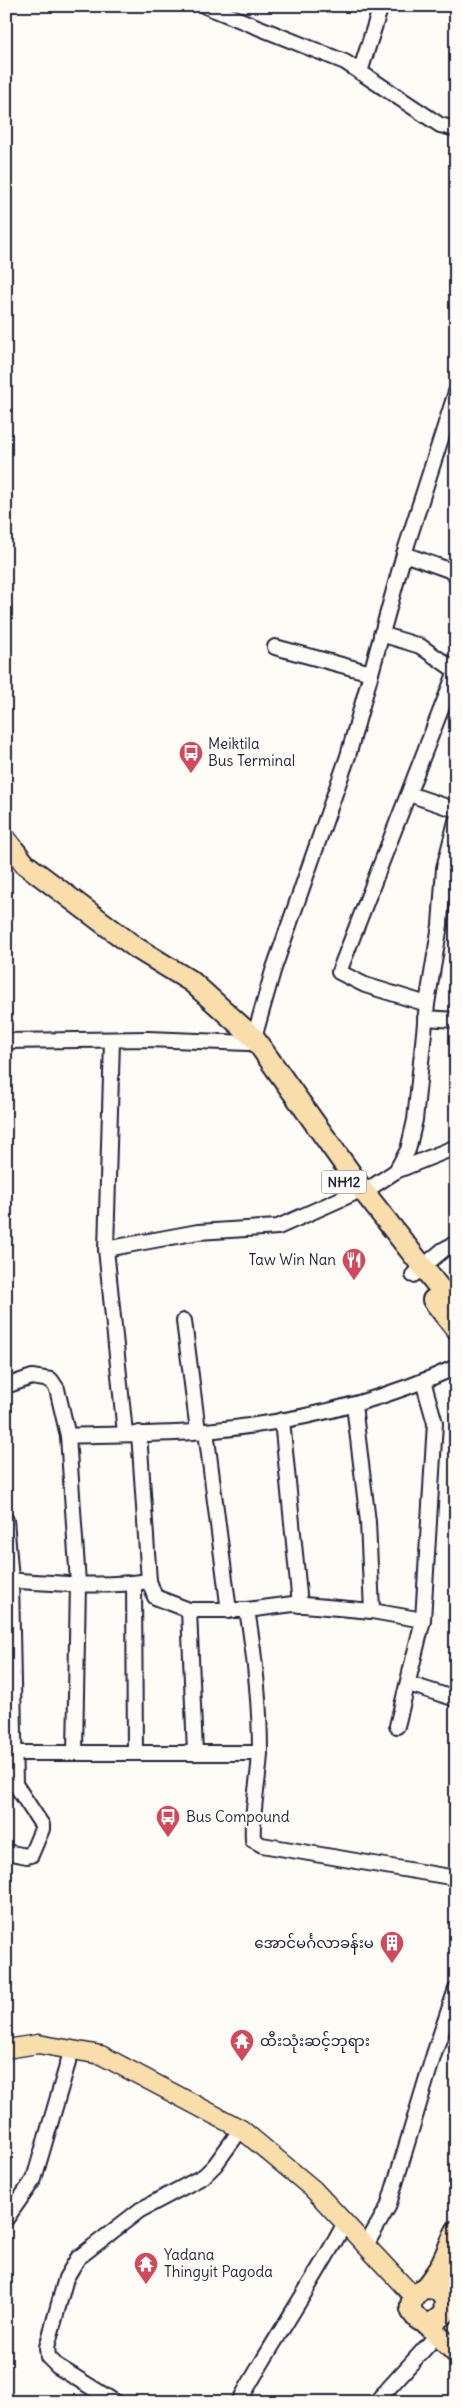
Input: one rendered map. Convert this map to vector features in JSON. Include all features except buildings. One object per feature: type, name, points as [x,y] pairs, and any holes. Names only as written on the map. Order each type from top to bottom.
[{"type":"highway","name":"NH12","points":[[6,840],[25,864],[135,947],[192,982],[233,1018],[358,1193],[417,1271],[456,1329]]},
{"type":"highway","name":"NH12","points":[[417,1271],[456,1309]]},
{"type":"highway","points":[[446,2306],[416,2318],[412,2312],[411,2302],[439,2268],[456,2231]]},
{"type":"highway","points":[[419,2292],[437,2289],[446,2306],[456,2353]]},
{"type":"main road","points":[[6,2049],[38,2044],[101,2055],[241,2129],[313,2189],[366,2245],[419,2292]]},
{"type":"street","points":[[205,6],[345,62],[440,125],[456,129]]},
{"type":"street","points":[[360,72],[381,6]]},
{"type":"street","points":[[6,1041],[112,1041],[248,1037],[348,756],[404,554],[456,393]]},
{"type":"street","points":[[404,554],[448,570],[456,576]]},
{"type":"street","points":[[381,634],[420,646],[456,671],[339,972],[426,1011],[456,1020]]},
{"type":"street","points":[[275,647],[371,673]]},
{"type":"street","points":[[409,794],[456,810]]},
{"type":"street","points":[[396,1171],[408,1150],[415,1120],[426,1011],[440,925],[444,868],[456,821]]},
{"type":"street","points":[[112,1041],[106,1249],[125,1433]]},
{"type":"street","points":[[106,1249],[198,1232],[278,1227],[358,1193],[396,1171],[456,1147]]},
{"type":"street","points":[[417,1271],[443,1250],[456,1243]]},
{"type":"street","points":[[184,1321],[229,1611]]},
{"type":"street","points":[[68,1436],[202,1431],[282,1420],[354,1405],[455,1370]]},
{"type":"street","points":[[6,1386],[32,1377],[51,1380],[56,1390],[68,1436],[78,1583],[75,1752]]},
{"type":"street","points":[[396,1726],[409,1684],[423,1620],[435,1423],[424,1381]]},
{"type":"street","points":[[354,1405],[368,1522],[372,1612]]},
{"type":"street","points":[[282,1420],[300,1605]]},
{"type":"street","points":[[139,1433],[148,1581],[155,1597],[189,1610],[229,1611],[300,1605],[372,1612],[423,1620]]},
{"type":"street","points":[[6,1520],[9,1580],[10,1754],[15,1784],[42,1825],[30,1855],[6,1852]]},
{"type":"street","points":[[9,1580],[78,1583],[134,1583],[148,1581]]},
{"type":"street","points":[[134,1583],[135,1753]]},
{"type":"street","points":[[189,1610],[194,1753]]},
{"type":"street","points":[[248,1610],[258,1676],[260,1753],[252,1823],[253,1840],[262,1845],[456,1878]]},
{"type":"street","points":[[409,1684],[456,1699]]},
{"type":"street","points":[[10,1754],[75,1752],[260,1753]]},
{"type":"street","points":[[366,2245],[388,2207],[434,2054],[456,1989]]},
{"type":"street","points":[[6,2220],[34,2179],[72,2049]]},
{"type":"street","points":[[114,2402],[57,2366],[48,2357],[47,2347],[66,2278],[78,2258],[140,2210],[204,2176],[215,2165],[241,2129]]},
{"type":"street","points":[[239,2402],[268,2349],[326,2260],[345,2223]]},
{"type":"street","points":[[376,2402],[446,2306]]},
{"type":"place","name":"Meiktila Bus Terminal","points":[[191,774]]},
{"type":"place","name":"Taw Win Nan","points":[[354,1281]]},
{"type":"place","name":"Bus Compound","points":[[168,1838]]},
{"type":"place","name":"အောင်မင်္ဂလာခန်းမ","points":[[392,1964]]},
{"type":"place","name":"ထီးသုံးဆင့်ဘုရား","points":[[242,2062]]},
{"type":"place","name":"Yadana Thingyit Pagoda","points":[[146,2285]]}]
